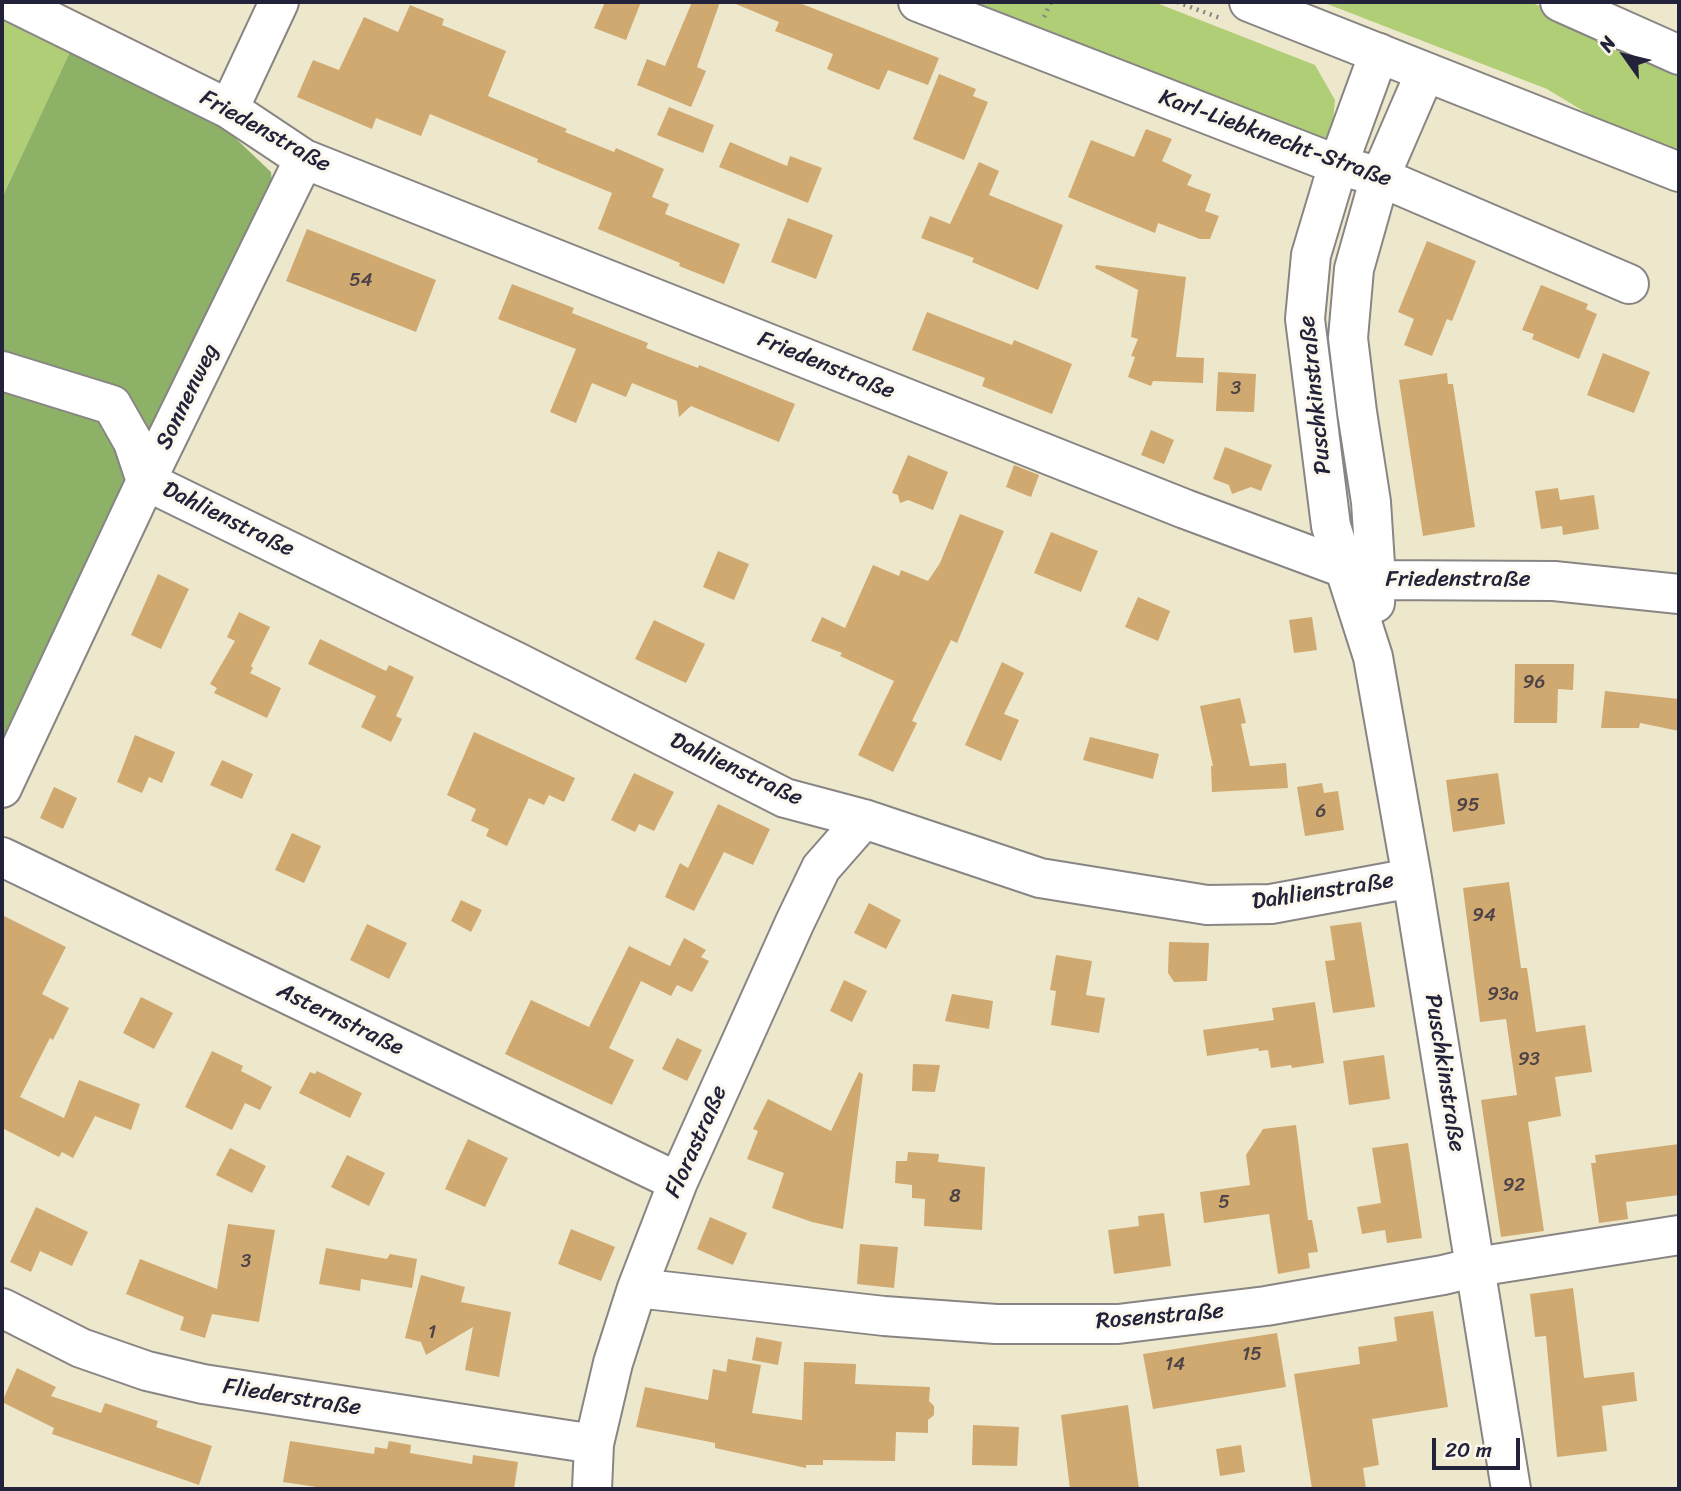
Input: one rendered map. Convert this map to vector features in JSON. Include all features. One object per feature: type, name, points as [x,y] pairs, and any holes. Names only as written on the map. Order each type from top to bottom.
[{"type":"street","name":"Friedenstraße","points":[[12,2],[229,109],[304,159],[1159,499],[1361,574],[1554,581],[1679,594]]},
{"type":"street","points":[[229,109],[279,2]]},
{"type":"street","name":"Karl-Liebknecht-Straße","points":[[918,2],[1338,165],[1380,177],[1629,284]]},
{"type":"street","points":[[1249,2],[1679,172]]},
{"type":"street","points":[[1560,2],[1679,55]]},
{"type":"street","name":"Puschkinstraße","points":[[1361,574],[1331,526],[1305,319],[1311,255],[1338,165],[1379,53]]},
{"type":"street","name":"Puschkinstraße","points":[[1425,73],[1380,177],[1354,270],[1348,338],[1356,412],[1371,502],[1361,574],[1511,1489]]},
{"type":"street","name":"Sonnenweg","points":[[2,788],[146,481],[304,159]]},
{"type":"street","points":[[2,371],[112,405],[133,442],[146,481]]},
{"type":"street","name":"Dahlienstraße","points":[[146,481],[505,656],[785,798],[864,819],[1040,878],[1207,905],[1271,904],[1412,878]]},
{"type":"street","name":"Florastraße","points":[[593,1489],[594,1444],[613,1363],[637,1288],[678,1182],[794,922],[821,868],[864,819]]},
{"type":"street","name":"Asternstraße","points":[[2,857],[678,1182]]},
{"type":"street","name":"Rosenstraße","points":[[637,1288],[884,1316],[996,1324],[1118,1324],[1266,1306],[1476,1267],[1679,1235]]},
{"type":"street","name":"Fliederstraße","points":[[2,1308],[81,1349],[147,1371],[204,1384],[594,1444]]},
{"type":"green space","points":[[957,2],[1154,2],[1315,65],[1335,100],[1333,121],[1323,145]]},
{"type":"green space","points":[[1322,2],[1530,2],[1666,59],[1679,66],[1679,154],[1603,123],[1547,89]]},
{"type":"green space","points":[[2,5],[76,39],[2,198]]},
{"type":"green space","points":[[76,39],[211,115],[271,172],[273,191],[2,763],[2,198]]},
{"type":"building","points":[[605,2],[641,2],[626,40],[594,28]]},
{"type":"building","points":[[692,2],[720,2],[697,67],[706,71],[691,107],[637,85],[647,59],[665,66]]},
{"type":"building","points":[[731,2],[797,2],[939,58],[928,85],[888,70],[879,90],[827,69],[833,54],[775,31],[779,22]]},
{"type":"building","points":[[410,5],[444,19],[442,25],[506,51],[488,96],[567,129],[565,132],[614,152],[616,148],[664,169],[652,197],[669,204],[665,214],[740,244],[724,284],[598,229],[612,193],[537,162],[538,159],[430,114],[421,136],[376,118],[372,129],[297,97],[313,60],[339,70],[364,17],[398,32]]},
{"type":"building","points":[[939,74],[976,89],[973,96],[988,102],[964,160],[913,139]]},
{"type":"building","points":[[669,107],[714,125],[703,153],[657,135]]},
{"type":"building","points":[[1146,129],[1172,139],[1162,161],[1192,175],[1187,185],[1211,194],[1205,211],[1219,216],[1210,239],[1200,239],[1158,223],[1155,233],[1068,197],[1091,140],[1134,157]]},
{"type":"building","points":[[730,142],[787,166],[790,156],[822,168],[808,203],[719,167]]},
{"type":"building","points":[[979,162],[999,171],[989,195],[1063,225],[1038,290],[972,262],[974,258],[921,238],[930,216],[950,224]]},
{"type":"building","points":[[788,218],[833,235],[816,279],[771,262]]},
{"type":"building","points":[[307,229],[436,280],[416,332],[286,281]]},
{"type":"building","points":[[1427,241],[1476,261],[1452,321],[1447,319],[1432,356],[1404,345],[1414,319],[1398,312]]},
{"type":"building","points":[[1096,265],[1186,277],[1176,357],[1204,358],[1203,383],[1153,381],[1151,386],[1128,377],[1135,357],[1131,356],[1138,339],[1131,337],[1138,290],[1095,268]]},
{"type":"building","points":[[512,284],[574,308],[572,313],[648,343],[646,348],[698,368],[699,365],[795,404],[779,442],[691,406],[679,417],[677,401],[632,383],[626,397],[592,383],[576,423],[550,412],[576,349],[498,319]]},
{"type":"building","points":[[1541,285],[1588,304],[1586,309],[1597,314],[1579,359],[1532,339],[1534,334],[1522,330]]},
{"type":"building","points":[[927,312],[1012,345],[1014,340],[1072,364],[1052,414],[982,386],[985,378],[912,350]]},
{"type":"building","points":[[1603,353],[1650,372],[1634,413],[1587,395]]},
{"type":"building","points":[[1218,372],[1256,374],[1254,412],[1216,411]]},
{"type":"building","points":[[1447,373],[1448,384],[1453,384],[1475,527],[1423,536],[1399,380]]},
{"type":"building","points":[[1151,430],[1174,440],[1164,464],[1141,455]]},
{"type":"building","points":[[1225,447],[1272,465],[1261,491],[1251,487],[1232,494],[1229,485],[1213,479]]},
{"type":"building","points":[[908,455],[948,472],[933,510],[908,500],[900,503],[898,495],[892,493]]},
{"type":"building","points":[[1014,465],[1039,475],[1031,497],[1006,487]]},
{"type":"building","points":[[1558,488],[1560,500],[1594,495],[1599,529],[1563,535],[1562,526],[1541,529],[1535,491]]},
{"type":"building","points":[[960,514],[1004,531],[957,643],[951,640],[912,721],[917,723],[893,772],[858,755],[894,681],[840,656],[842,653],[811,641],[822,617],[845,628],[873,565],[899,576],[901,570],[928,581],[940,563]]},
{"type":"building","points":[[1051,532],[1098,551],[1081,592],[1034,573]]},
{"type":"building","points":[[718,551],[749,564],[734,600],[703,587]]},
{"type":"building","points":[[158,574],[189,589],[161,649],[131,635]]},
{"type":"building","points":[[1138,597],[1170,611],[1158,641],[1125,627]]},
{"type":"building","points":[[239,612],[270,627],[250,673],[281,688],[267,718],[214,693],[217,688],[210,684],[235,641],[227,637]]},
{"type":"building","points":[[1312,617],[1317,650],[1294,653],[1289,620]]},
{"type":"building","points":[[654,620],[705,644],[686,683],[635,659]]},
{"type":"building","points":[[320,639],[386,671],[389,665],[414,677],[396,716],[402,719],[391,742],[361,727],[376,696],[308,664]]},
{"type":"building","points":[[1002,662],[1024,673],[1004,714],[1019,720],[1001,761],[965,745]]},
{"type":"building","points":[[1515,664],[1574,664],[1573,690],[1558,689],[1557,723],[1514,723]]},
{"type":"building","points":[[1605,691],[1679,699],[1679,731],[1640,723],[1639,728],[1601,728]]},
{"type":"building","points":[[1240,698],[1246,723],[1241,724],[1250,766],[1286,763],[1288,788],[1212,792],[1213,766],[1200,706]]},
{"type":"building","points":[[474,732],[575,778],[564,802],[549,795],[544,805],[529,798],[507,846],[486,836],[489,829],[471,821],[476,809],[447,795]]},
{"type":"building","points":[[135,735],[175,752],[162,783],[149,777],[142,793],[117,782]]},
{"type":"building","points":[[1090,737],[1159,754],[1153,779],[1083,760]]},
{"type":"building","points":[[222,760],[253,774],[242,799],[210,785]]},
{"type":"building","points":[[634,773],[674,792],[654,831],[639,824],[635,832],[611,820]]},
{"type":"building","points":[[1498,773],[1505,824],[1453,832],[1446,780]]},
{"type":"building","points":[[1322,783],[1324,793],[1338,791],[1344,830],[1305,836],[1297,787]]},
{"type":"building","points":[[54,787],[77,798],[63,829],[40,818]]},
{"type":"building","points":[[718,804],[770,829],[753,865],[724,852],[694,911],[665,897],[680,863],[688,868]]},
{"type":"building","points":[[292,833],[321,846],[304,883],[275,870]]},
{"type":"building","points":[[1509,882],[1521,968],[1527,968],[1536,1032],[1585,1025],[1592,1072],[1555,1077],[1561,1116],[1528,1122],[1544,1231],[1501,1237],[1481,1100],[1517,1095],[1506,1019],[1480,1022],[1463,888]]},
{"type":"building","points":[[461,900],[482,910],[471,932],[451,921]]},
{"type":"building","points":[[869,903],[901,920],[886,949],[854,933]]},
{"type":"building","points":[[2,915],[66,947],[42,994],[69,1008],[53,1040],[50,1038],[20,1097],[64,1118],[79,1080],[140,1104],[131,1130],[95,1116],[73,1158],[62,1152],[59,1157],[4,1129],[2,1133]]},
{"type":"building","points":[[1361,922],[1375,1007],[1333,1013],[1325,961],[1335,960],[1330,926]]},
{"type":"building","points":[[367,924],[407,943],[389,979],[350,960]]},
{"type":"building","points":[[684,938],[706,950],[701,957],[709,961],[692,992],[677,985],[671,996],[641,981],[609,1048],[634,1060],[612,1105],[505,1054],[531,1000],[589,1027],[629,946],[670,966]]},
{"type":"building","points":[[1169,942],[1209,943],[1207,981],[1174,982],[1168,973]]},
{"type":"building","points":[[1056,955],[1092,961],[1086,995],[1105,998],[1099,1033],[1051,1025],[1056,991],[1050,990]]},
{"type":"building","points":[[844,980],[867,991],[852,1022],[830,1011]]},
{"type":"building","points":[[952,994],[993,1001],[989,1029],[945,1021]]},
{"type":"building","points":[[141,997],[173,1013],[154,1049],[123,1033]]},
{"type":"building","points":[[1315,1002],[1324,1063],[1271,1068],[1268,1050],[1259,1051],[1258,1048],[1207,1056],[1203,1030],[1274,1020],[1272,1008]]},
{"type":"building","points":[[677,1038],[702,1050],[687,1081],[662,1069]]},
{"type":"building","points":[[212,1051],[243,1066],[241,1071],[272,1087],[260,1110],[245,1103],[232,1130],[185,1107]]},
{"type":"building","points":[[1384,1055],[1390,1099],[1349,1105],[1343,1061]]},
{"type":"building","points":[[913,1064],[940,1065],[935,1092],[912,1091]]},
{"type":"building","points":[[317,1071],[362,1093],[350,1118],[299,1093],[310,1072],[315,1074]]},
{"type":"building","points":[[859,1072],[863,1074],[843,1229],[772,1208],[784,1173],[747,1159],[758,1131],[753,1129],[768,1099],[831,1131]]},
{"type":"building","points":[[1296,1125],[1308,1220],[1312,1220],[1318,1252],[1308,1253],[1310,1268],[1278,1274],[1269,1214],[1204,1223],[1200,1192],[1250,1185],[1246,1155],[1263,1129]]},
{"type":"building","points":[[468,1139],[508,1158],[485,1207],[445,1189]]},
{"type":"building","points":[[1408,1143],[1422,1238],[1387,1243],[1385,1230],[1362,1234],[1357,1207],[1381,1203],[1372,1148]]},
{"type":"building","points":[[1679,1144],[1679,1195],[1626,1202],[1628,1219],[1599,1223],[1591,1163],[1596,1163],[1595,1155]]},
{"type":"building","points":[[230,1148],[266,1166],[252,1193],[216,1175]]},
{"type":"building","points":[[908,1152],[939,1154],[938,1162],[985,1167],[982,1230],[924,1226],[925,1199],[912,1198],[912,1185],[895,1183],[896,1161],[907,1161]]},
{"type":"building","points":[[347,1155],[385,1173],[369,1206],[331,1187]]},
{"type":"building","points":[[36,1207],[88,1232],[72,1266],[40,1251],[31,1272],[10,1262]]},
{"type":"building","points":[[1164,1213],[1171,1266],[1114,1274],[1108,1230],[1139,1226],[1138,1216]]},
{"type":"building","points":[[710,1217],[747,1233],[733,1265],[697,1249]]},
{"type":"building","points":[[228,1224],[275,1230],[259,1322],[212,1314],[205,1338],[180,1330],[184,1317],[126,1294],[140,1259],[217,1289]]},
{"type":"building","points":[[571,1229],[615,1247],[601,1281],[558,1264]]},
{"type":"building","points":[[860,1244],[898,1247],[894,1288],[857,1284]]},
{"type":"building","points":[[326,1248],[387,1259],[390,1254],[417,1259],[412,1288],[361,1279],[360,1291],[319,1284]]},
{"type":"building","points":[[421,1275],[465,1287],[461,1302],[511,1312],[499,1377],[465,1370],[473,1327],[426,1355],[421,1342],[405,1338]]},
{"type":"building","points":[[1573,1288],[1584,1378],[1634,1372],[1637,1401],[1602,1406],[1607,1451],[1557,1457],[1546,1336],[1535,1337],[1530,1294]]},
{"type":"building","points":[[1433,1311],[1448,1407],[1372,1419],[1379,1465],[1363,1468],[1366,1489],[1312,1489],[1294,1374],[1360,1364],[1358,1347],[1397,1341],[1394,1317]]},
{"type":"building","points":[[1277,1333],[1286,1387],[1153,1409],[1143,1354]]},
{"type":"building","points":[[756,1337],[782,1342],[778,1365],[752,1360]]},
{"type":"building","points":[[728,1359],[761,1365],[752,1413],[802,1420],[804,1362],[856,1364],[855,1384],[930,1387],[929,1401],[934,1406],[934,1415],[928,1420],[928,1433],[896,1432],[895,1461],[823,1460],[823,1465],[806,1465],[806,1468],[715,1448],[715,1443],[636,1427],[645,1387],[708,1400],[713,1369],[726,1372]]},
{"type":"building","points":[[17,1368],[56,1387],[51,1396],[101,1413],[105,1403],[158,1421],[156,1427],[212,1446],[199,1485],[52,1434],[54,1428],[2,1402]]},
{"type":"building","points":[[1128,1405],[1139,1489],[1070,1489],[1061,1415]]},
{"type":"building","points":[[973,1425],[1019,1427],[1017,1466],[972,1465]]},
{"type":"building","points":[[290,1441],[374,1454],[375,1447],[387,1449],[389,1441],[411,1445],[410,1453],[472,1464],[473,1455],[518,1462],[514,1489],[330,1489],[283,1482]]},
{"type":"building","points":[[1241,1445],[1245,1472],[1220,1476],[1216,1449]]}]
